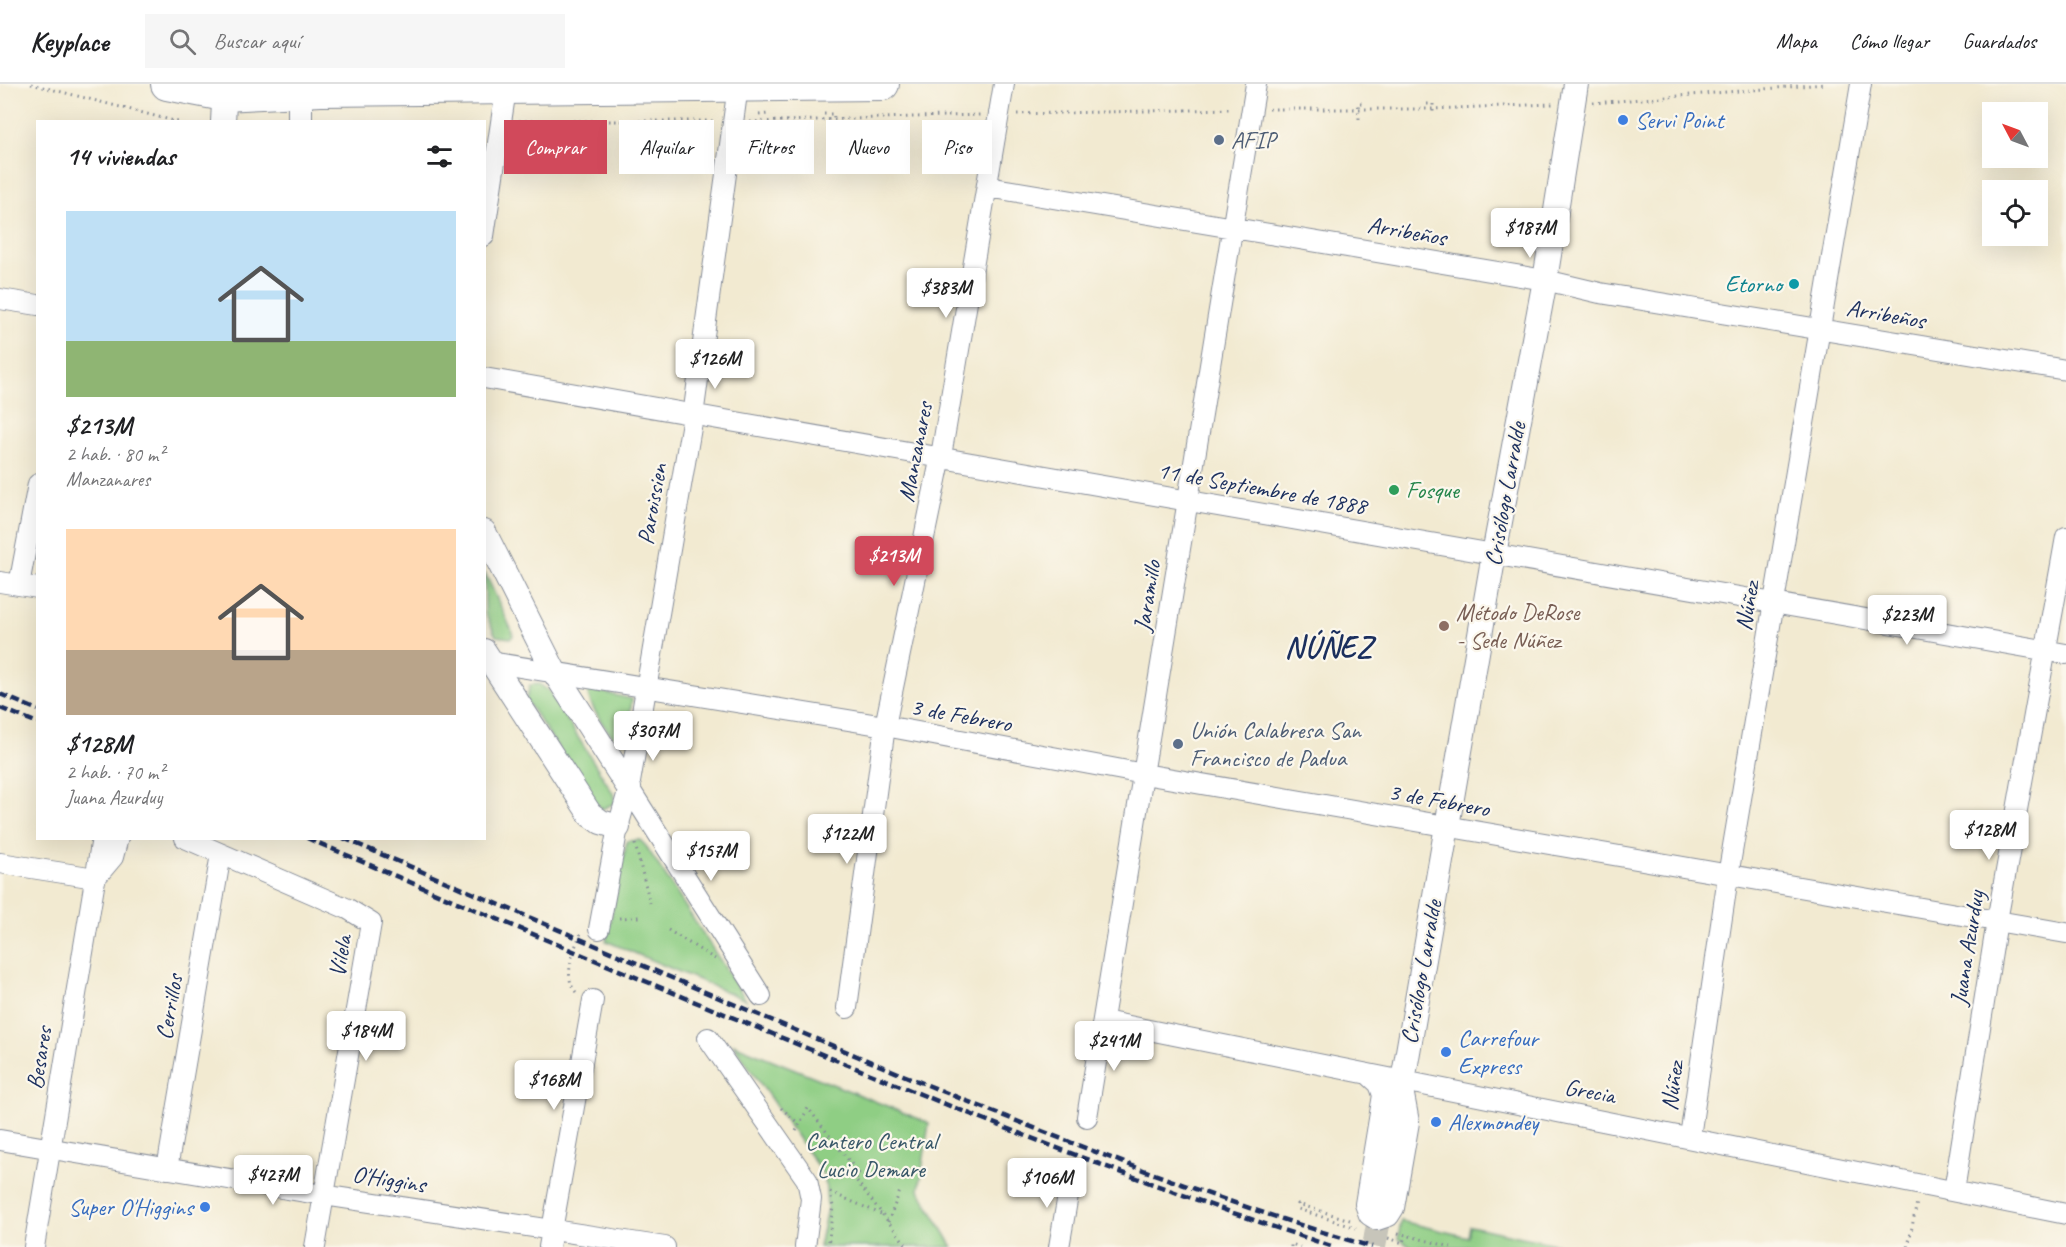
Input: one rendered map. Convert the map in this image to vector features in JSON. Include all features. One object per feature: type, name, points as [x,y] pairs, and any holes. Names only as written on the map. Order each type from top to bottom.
[{"type":"main road","points":[[167,84],[224,100],[300,99],[506,89],[883,84]]},
{"type":"street","name":"Manzanares","points":[[847,1008],[885,726],[941,456],[1004,84]]},
{"type":"street","name":"Jaramillo","points":[[1088,1117],[1256,84]]},
{"type":"street","name":"Núñez","points":[[1690,1137],[1728,876],[1861,84]]},
{"type":"street","name":"Paroissien","points":[[734,120],[738,86]]},
{"type":"street","points":[[486,223],[506,89]]},
{"type":"street","name":"Crisólogo Larralde","points":[[1370,1219],[1403,1081],[1494,554],[1545,280],[1574,94]]},
{"type":"street","name":"Paroissien","points":[[590,931],[629,788],[693,417],[727,174]]},
{"type":"street","name":"Arribeños","points":[[987,187],[1545,280],[1600,293],[2066,370]]},
{"type":"street","points":[[0,299],[36,305]]},
{"type":"street","name":"11 de Septiembre de 1888","points":[[486,378],[693,417],[941,456],[2056,653]]},
{"type":"street","points":[[19,585],[36,495]]},
{"type":"street","points":[[486,536],[555,673],[761,996]]},
{"type":"street","name":"Juana Azurduy","points":[[1954,1191],[1997,921],[2056,653],[2066,537]]},
{"type":"street","points":[[486,658],[590,814],[601,822],[618,826]]},
{"type":"street","name":"3 de Febrero","points":[[486,658],[555,673],[885,726],[1144,774],[2066,933]]},
{"type":"street","name":"Besares","points":[[89,840],[86,852],[95,878]]},
{"type":"street","name":"Besares","points":[[34,1247],[102,840]]},
{"type":"street","name":"Besares","points":[[95,878],[113,857],[117,840]]},
{"type":"street","points":[[190,840],[221,854]]},
{"type":"street","name":"Vilela","points":[[221,854],[348,909],[371,923],[315,1247]]},
{"type":"street","name":"Cerrillos","points":[[167,1169],[221,854]]},
{"type":"street","points":[[0,863],[95,878]]},
{"type":"street","points":[[551,1238],[593,1000]]},
{"type":"street","name":"Grecia","points":[[1104,1021],[2066,1214]]},
{"type":"street","points":[[708,1038],[807,1180],[811,1200],[805,1247]]},
{"type":"street","name":"Crisólogo Larralde","points":[[1368,1074],[1379,1084],[1383,1095],[1365,1204],[1369,1215],[1377,1220],[1387,1218],[1393,1210],[1408,1122],[1403,1081]]},
{"type":"street","name":"O'Higgins","points":[[0,1140],[323,1195],[551,1238],[665,1247]]},
{"type":"street","points":[[1059,1247],[1071,1178]]},
{"type":"path","points":[[31,84],[170,120]]},
{"type":"path","points":[[857,120],[998,114],[1252,109],[1433,110],[1574,94],[1825,84]]},
{"type":"path","points":[[1359,119],[1358,103],[1364,103]]},
{"type":"path","points":[[1427,104],[1433,104],[1433,116]]},
{"type":"path","points":[[759,115],[768,114]]},
{"type":"path","points":[[824,114],[834,114],[834,120]]},
{"type":"path","points":[[502,121],[726,122]]},
{"type":"path","points":[[618,826],[634,841],[650,903]]},
{"type":"path","points":[[669,930],[724,965],[737,957]]},
{"type":"path","points":[[573,986],[572,951],[590,931]]},
{"type":"path","points":[[796,1132],[808,1108],[861,1175],[854,1180],[908,1247]]},
{"type":"path","points":[[1908,1247],[1920,1185]]},
{"type":"path","points":[[888,1222],[900,1191]]},
{"type":"path","points":[[830,1192],[883,1216]]},
{"type":"path","points":[[1356,1228],[1298,1209],[1298,1204],[1370,1219]]},
{"type":"path","points":[[1388,1238],[1403,1243],[1405,1235]]},
{"type":"path","points":[[1291,1247],[1291,1244],[1300,1247]]},
{"type":"green space","points":[[486,575],[513,636],[510,638],[496,636],[486,615]]},
{"type":"green space","points":[[539,684],[549,691],[613,793],[615,803],[602,809],[595,803],[526,700],[530,685]]},
{"type":"green space","points":[[588,689],[632,699],[627,738],[622,742],[611,734],[600,719],[591,703]]},
{"type":"green space","points":[[640,840],[746,1000],[606,941],[627,841]]},
{"type":"green space","name":"Cantero Central Lucio Demare","points":[[733,1044],[929,1123],[919,1190],[953,1247],[819,1247],[827,1208],[825,1177]]},
{"type":"green space","points":[[1401,1221],[1468,1237],[1470,1226],[1569,1247],[1411,1247],[1398,1239]]},
{"type":"tunnel","points":[[1374,1247],[1380,1214]]},
{"type":"railway","points":[[0,694],[36,709]]},
{"type":"railway","points":[[0,708],[36,722]]},
{"type":"railway","points":[[312,840],[939,1102],[1136,1178],[1334,1247]]},
{"type":"railway","points":[[348,840],[814,1038],[1002,1115],[1186,1186],[1372,1247]]},
{"type":"place","name":"Servi Point","points":[[1623,120]]},
{"type":"place","name":"AFIP","points":[[1219,140]]},
{"type":"place","name":"Etorno","points":[[1794,284]]},
{"type":"place","name":"Fosque","points":[[1394,490]]},
{"type":"place","name":"Método DeRose - Sede Núñez","points":[[1444,626]]},
{"type":"place","name":"Unión Calabresa San Francisco de Padua","points":[[1178,744]]},
{"type":"place","name":"Carrefour Express","points":[[1446,1052]]},
{"type":"place","name":"Alexmondey","points":[[1436,1122]]},
{"type":"place","name":"Super O'Higgins","points":[[205,1207]]},
{"type":"district","name":"NÚÑEZ","points":[[1329,647]]}]
